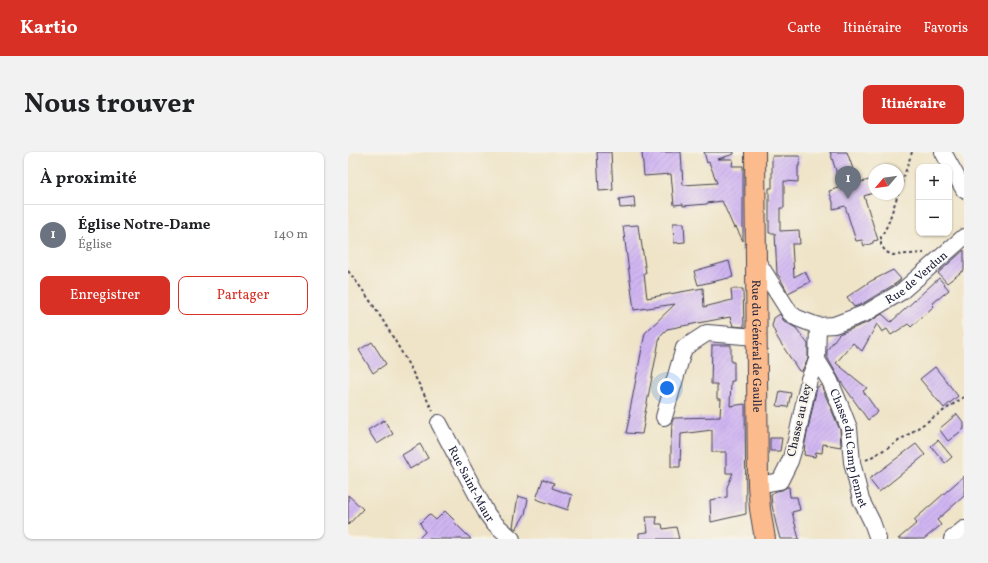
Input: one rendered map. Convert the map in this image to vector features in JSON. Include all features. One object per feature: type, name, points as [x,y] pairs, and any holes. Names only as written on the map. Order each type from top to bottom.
[{"type":"main road","name":"Rue du Général de Gaulle","points":[[755,152],[758,485],[764,539]]},
{"type":"street","points":[[943,152],[964,190]]},
{"type":"street","name":"Rue de Verdun","points":[[818,326],[834,324],[866,313],[902,292],[964,237]]},
{"type":"street","points":[[756,259],[790,313],[797,318],[818,326],[817,360]]},
{"type":"street","points":[[664,417],[684,348],[707,333],[756,337]]},
{"type":"street","name":"Chasse du Camp Jennet","points":[[817,360],[830,381],[849,428],[853,468],[862,500],[878,539]]},
{"type":"street","name":"Chasse au Rey","points":[[758,485],[780,481],[790,460],[796,441],[809,378],[817,360]]},
{"type":"street","name":"Rue Saint-Maur","points":[[439,423],[487,514],[493,522],[512,539]]},
{"type":"street","points":[[952,539],[964,529]]},
{"type":"path","points":[[912,152],[888,224],[881,237],[881,245],[886,252],[893,255],[922,252],[933,254],[940,258]]},
{"type":"path","points":[[348,271],[383,320],[439,423]]},
{"type":"path","points":[[853,468],[891,446],[964,397]]},
{"type":"building","points":[[597,152],[611,152],[613,190],[599,191]]},
{"type":"building","points":[[642,152],[681,152],[683,185],[717,183],[709,162],[707,163],[704,152],[734,152],[734,154],[718,159],[733,159],[732,166],[743,166],[743,241],[736,227],[734,228],[722,201],[683,206],[683,204],[674,205],[671,174],[644,176]]},
{"type":"building","points":[[830,152],[847,152],[858,183],[868,180],[868,195],[864,196],[878,240],[864,246],[862,240],[856,241],[845,206],[833,209],[833,202],[829,191],[841,187]]},
{"type":"building","points":[[772,156],[800,156],[798,166],[798,182],[784,181],[784,208],[780,208],[780,231],[799,230],[800,244],[792,244],[794,277],[805,271],[810,282],[788,293],[777,274],[775,233],[769,233],[769,188],[772,188]]},
{"type":"building","points":[[634,197],[635,207],[620,208],[619,199]]},
{"type":"building","points":[[673,223],[684,223],[685,242],[674,243]]},
{"type":"building","points":[[638,225],[646,273],[644,274],[647,298],[703,288],[704,307],[732,300],[731,289],[743,289],[744,327],[733,326],[730,317],[667,329],[660,336],[642,434],[626,433],[645,333],[675,304],[634,310],[623,226]]},
{"type":"building","points":[[964,250],[964,270],[947,283],[938,273]]},
{"type":"building","points":[[729,261],[733,277],[698,285],[694,271]]},
{"type":"building","points":[[893,270],[901,279],[862,304],[854,307],[847,297],[871,281]]},
{"type":"building","points":[[939,278],[949,290],[932,304],[934,306],[911,327],[908,324],[891,335],[887,329],[882,332],[877,324],[862,351],[853,343],[836,363],[867,388],[863,391],[878,412],[868,420],[841,382],[827,357],[827,350],[839,334],[869,322],[882,314],[891,322]]},
{"type":"building","points":[[780,314],[784,321],[796,328],[808,344],[808,358],[802,371],[799,371],[778,339],[772,326],[774,318]]},
{"type":"building","points":[[372,342],[386,364],[373,373],[359,350]]},
{"type":"building","points":[[712,345],[731,345],[731,362],[734,362],[734,381],[731,381],[730,406],[745,404],[746,514],[711,522],[710,500],[727,497],[727,487],[733,473],[726,473],[726,452],[712,452],[712,430],[681,434],[680,467],[671,467],[671,444],[672,422],[674,418],[720,417],[721,399],[717,399],[717,384],[711,384]]},
{"type":"building","points":[[935,367],[958,396],[944,408],[920,379]]},
{"type":"building","points":[[821,385],[840,430],[841,447],[823,444],[822,453],[816,452],[815,457],[804,455],[805,443],[817,387]]},
{"type":"building","points":[[780,391],[791,393],[788,407],[777,406]]},
{"type":"building","points":[[957,414],[964,423],[964,429],[948,441],[939,429]]},
{"type":"building","points":[[384,420],[393,434],[377,444],[368,430]]},
{"type":"building","points":[[770,438],[782,438],[780,451],[770,451]]},
{"type":"building","points":[[938,440],[952,457],[945,463],[931,446]]},
{"type":"building","points":[[420,444],[428,458],[410,469],[402,455]]},
{"type":"building","points":[[916,444],[925,455],[879,492],[869,479]]},
{"type":"building","points":[[964,476],[964,496],[937,520],[941,525],[924,539],[898,539],[917,523],[914,520]]},
{"type":"building","points":[[543,479],[554,483],[552,488],[572,495],[568,510],[536,499]]},
{"type":"building","points":[[789,487],[790,497],[797,497],[800,510],[792,512],[799,539],[780,539],[776,524],[771,495],[776,491]]},
{"type":"building","points":[[348,495],[363,509],[348,525]]},
{"type":"building","points":[[518,496],[528,499],[525,514],[516,529],[513,527]]},
{"type":"building","points":[[445,511],[471,539],[418,539],[425,532],[420,523],[429,514],[436,520]]},
{"type":"building","points":[[646,517],[657,517],[656,524],[662,524],[663,529],[676,527],[679,539],[639,539],[639,533],[648,532]]},
{"type":"place","name":"Église Notre-Dame","points":[[848,199]]}]
